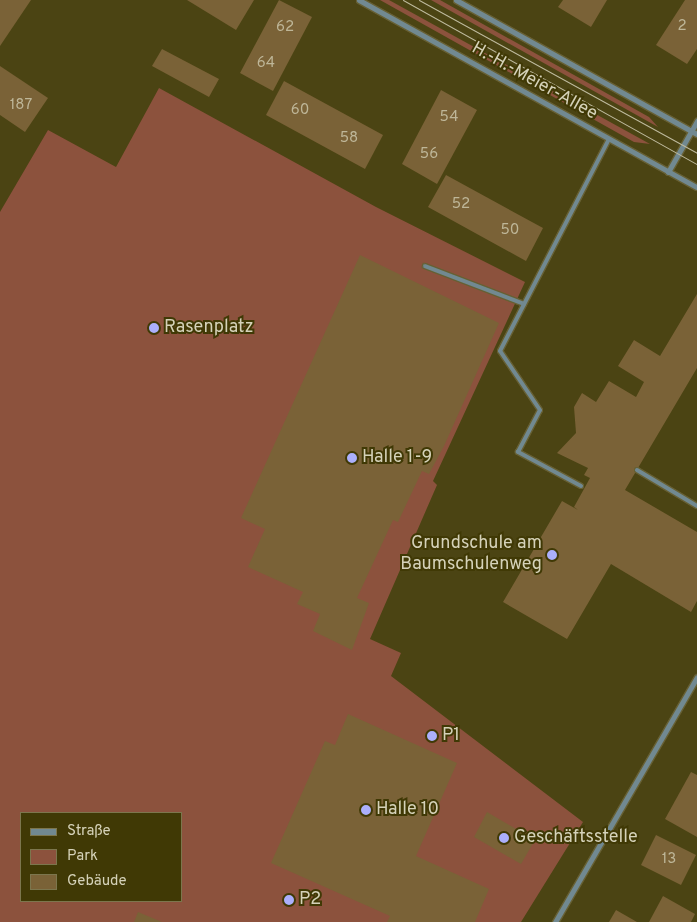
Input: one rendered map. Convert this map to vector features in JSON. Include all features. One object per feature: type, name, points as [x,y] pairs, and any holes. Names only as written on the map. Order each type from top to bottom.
[{"type":"street","name":"H.-H.-Meier-Allee","points":[[359,0],[697,187]]},
{"type":"street","name":"H.-H.-Meier-Allee","points":[[456,0],[697,134]]},
{"type":"street","points":[[668,172],[697,121]]},
{"type":"street","points":[[555,922],[697,678]]},
{"type":"lane","points":[[581,486],[518,452],[540,410],[500,351],[609,139]]},
{"type":"lane","points":[[424,266],[524,304]]},
{"type":"lane","points":[[638,470],[697,506]]},
{"type":"green space","points":[[380,0],[389,0],[650,144],[634,142]]},
{"type":"green space","points":[[431,0],[440,0],[649,117],[658,127]]},
{"type":"green space","points":[[159,88],[376,207],[525,282],[433,481],[437,485],[370,639],[401,653],[391,676],[583,822],[521,922],[0,922],[0,212],[48,130],[116,167]]},
{"type":"building","points":[[0,0],[31,0],[0,46]]},
{"type":"building","points":[[187,0],[254,0],[236,30]]},
{"type":"building","points":[[279,0],[312,17],[273,91],[240,73]]},
{"type":"building","points":[[563,0],[607,0],[591,27],[558,7]]},
{"type":"building","points":[[685,0],[697,0],[697,49],[687,64],[656,45]]},
{"type":"building","points":[[162,49],[219,79],[209,97],[152,66]]},
{"type":"building","points":[[0,66],[48,98],[25,132],[0,115]]},
{"type":"building","points":[[284,81],[383,135],[365,169],[266,115]]},
{"type":"building","points":[[441,90],[477,110],[437,184],[402,164]]},
{"type":"building","points":[[446,175],[543,228],[526,261],[428,207]]},
{"type":"building","name":"Halle 1-9","points":[[360,255],[499,323],[444,446],[429,474],[422,471],[398,522],[393,520],[357,598],[369,603],[352,650],[313,631],[320,614],[297,604],[303,592],[248,567],[265,529],[241,518]]},
{"type":"building","points":[[697,294],[697,368],[625,490],[697,532],[697,601],[691,612],[611,564],[567,639],[503,602],[562,501],[578,510],[574,507],[590,478],[584,475],[588,468],[557,453],[576,433],[574,407],[582,393],[596,402],[609,381],[636,397],[644,382],[618,366],[634,340],[660,356]]},
{"type":"building","name":"Halle 10","points":[[348,714],[457,763],[416,856],[489,889],[475,922],[387,922],[390,916],[271,863],[325,741],[335,745]]},
{"type":"building","points":[[691,772],[697,775],[697,837],[665,819]]},
{"type":"building","name":"Geschäftsstelle","points":[[487,812],[535,840],[521,864],[474,837]]},
{"type":"building","points":[[656,835],[696,855],[681,885],[641,865]]},
{"type":"building","points":[[663,896],[695,914],[691,922],[649,922]]},
{"type":"building","points":[[616,910],[637,922],[609,922]]},
{"type":"building","points":[[138,912],[162,922],[134,922]]},
{"type":"tram line","points":[[403,0],[697,164]]},
{"type":"tram line","points":[[419,0],[697,153]]},
{"type":"place","name":"Rasenplatz","points":[[154,328]]},
{"type":"place","name":"Halle 1-9","points":[[352,458]]},
{"type":"place","name":"Grundschule am Baumschulenweg","points":[[552,555]]},
{"type":"place","name":"P1","points":[[432,736]]},
{"type":"place","name":"Halle 10","points":[[366,810]]},
{"type":"place","name":"Geschäftsstelle","points":[[504,838]]},
{"type":"place","name":"P2","points":[[289,900]]}]
